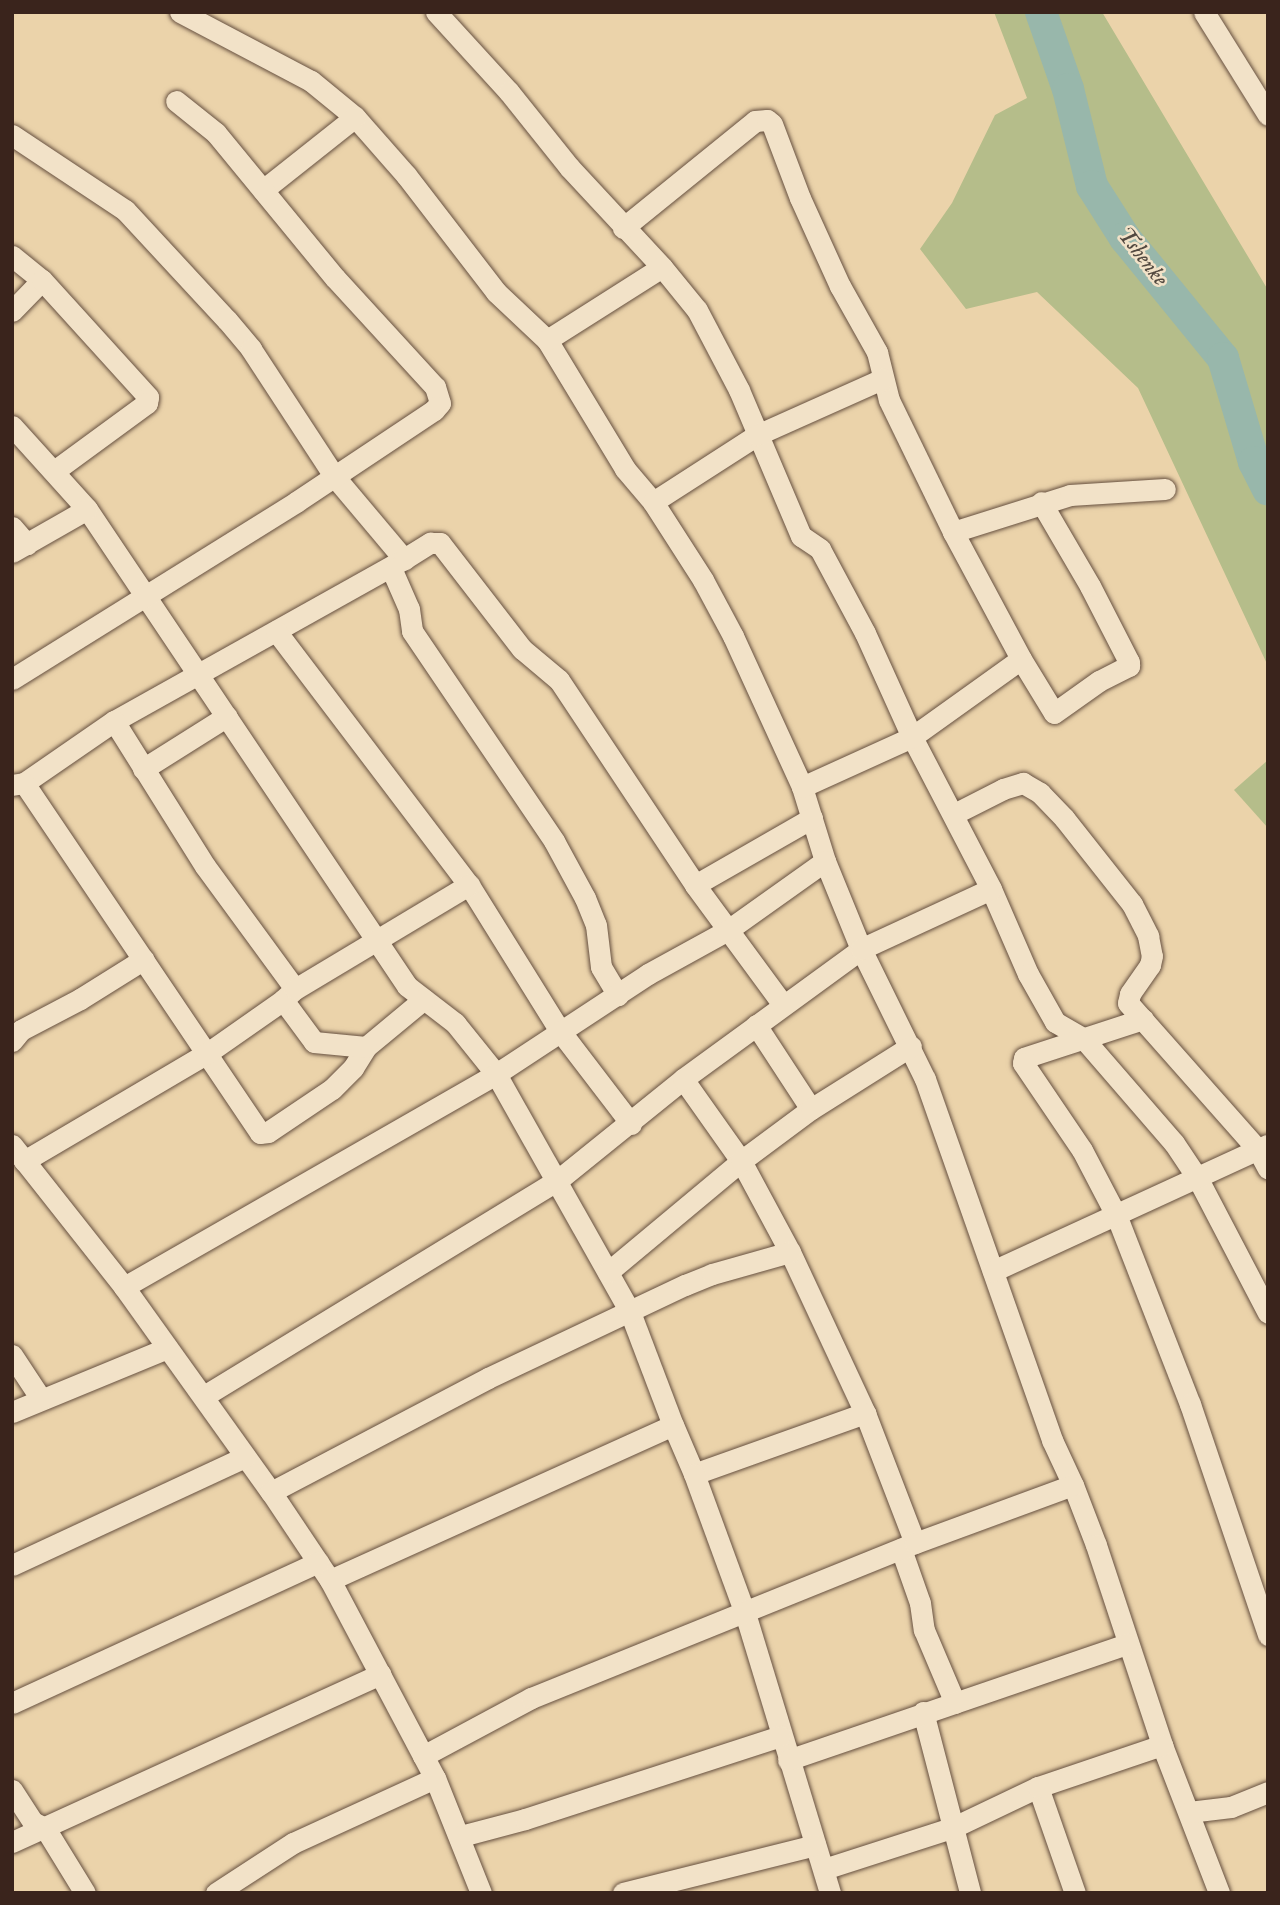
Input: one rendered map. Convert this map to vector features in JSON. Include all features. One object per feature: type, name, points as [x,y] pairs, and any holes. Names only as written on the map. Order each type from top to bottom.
[{"type":"street","points":[[180,12],[311,81],[355,117],[406,176],[503,300],[547,340],[625,469],[653,502],[703,580],[733,636],[802,787],[825,861],[861,949],[911,1046],[957,1166],[1052,1440],[1073,1485],[1151,1706],[1162,1745],[1219,1893]]},
{"type":"street","points":[[436,12],[697,310],[710,332],[801,536],[820,550],[865,633],[912,737],[954,814],[1028,974],[1055,1022],[1083,1038],[1149,1111],[1198,1179],[1268,1313]]},
{"type":"street","points":[[1204,12],[1268,115]]},
{"type":"street","points":[[12,680],[334,476],[434,410],[440,403],[435,387],[335,278],[216,134],[176,101]]},
{"type":"street","points":[[262,190],[355,117]]},
{"type":"street","points":[[624,228],[755,121],[767,120],[772,124],[800,198],[840,286],[877,352],[882,379],[953,532],[1021,659],[1054,713],[1099,681],[1129,666],[1129,662],[1090,586],[1041,502]]},
{"type":"street","points":[[12,135],[96,188],[125,210],[243,338],[334,476],[398,563],[412,631],[554,841],[585,898],[596,925],[601,967],[618,995]]},
{"type":"street","points":[[12,256],[42,280],[148,397],[147,402],[54,471]]},
{"type":"street","points":[[547,340],[662,267]]},
{"type":"street","points":[[12,311],[42,280]]},
{"type":"street","points":[[653,502],[757,435],[882,379]]},
{"type":"street","points":[[12,426],[87,509],[407,986],[455,1023],[496,1074],[558,1180],[630,1312],[694,1474],[745,1613],[780,1736],[830,1893]]},
{"type":"street","points":[[953,532],[1041,502],[1094,492],[1165,489]]},
{"type":"street","points":[[12,527],[20,548],[87,509]]},
{"type":"street","points":[[424,999],[366,1047],[352,1068],[332,1089],[262,1134],[239,1105],[144,959],[18,784],[114,721],[430,543],[440,543],[522,649],[559,680],[695,885],[783,1005]]},
{"type":"street","points":[[276,631],[469,885],[560,1031],[631,1124]]},
{"type":"street","points":[[802,787],[912,737],[1021,659]]},
{"type":"street","points":[[143,769],[227,716]]},
{"type":"street","points":[[114,721],[289,995],[314,1042],[366,1047]]},
{"type":"street","points":[[954,814],[1003,789],[1023,783],[1031,785],[1048,801],[1132,904],[1148,936],[1152,956],[1150,965],[1130,994],[1128,1003],[1264,1155],[1198,1179],[992,1271]]},
{"type":"street","points":[[695,885],[812,818]]},
{"type":"street","points":[[124,1287],[496,1074],[657,969],[728,930],[825,861]]},
{"type":"street","points":[[469,885],[289,995],[206,1054],[18,1153],[124,1287],[204,1396],[330,1580],[435,1778],[461,1836],[481,1893]]},
{"type":"street","points":[[204,1396],[558,1180],[631,1124],[683,1079],[861,949],[990,889]]},
{"type":"street","points":[[12,1041],[21,1030],[144,959]]},
{"type":"street","points":[[1143,1019],[1024,1058],[1023,1063],[1082,1150],[1116,1216],[1190,1405],[1268,1635]]},
{"type":"street","points":[[756,1025],[811,1109]]},
{"type":"street","points":[[608,1272],[741,1161],[811,1109],[911,1046]]},
{"type":"street","points":[[683,1079],[741,1161],[790,1252],[865,1413],[908,1546],[924,1630],[955,1703]]},
{"type":"street","points":[[271,1492],[488,1378],[712,1274],[790,1252]]},
{"type":"street","points":[[12,1412],[167,1348]]},
{"type":"street","points":[[12,1355],[41,1399]]},
{"type":"street","points":[[694,1474],[865,1413]]},
{"type":"street","points":[[330,1580],[673,1425]]},
{"type":"street","points":[[12,1565],[245,1457]]},
{"type":"street","points":[[423,1756],[531,1698],[908,1546],[1073,1485]]},
{"type":"street","points":[[12,1703],[318,1562]]},
{"type":"street","points":[[788,1760],[1127,1644]]},
{"type":"street","points":[[12,1842],[380,1674]]},
{"type":"street","points":[[923,1712],[970,1893]]},
{"type":"street","points":[[461,1836],[525,1819],[780,1736]]},
{"type":"street","points":[[824,1869],[954,1826],[1038,1787],[1162,1745]]},
{"type":"street","points":[[216,1893],[293,1843],[435,1778]]},
{"type":"street","points":[[1038,1787],[1075,1893]]},
{"type":"street","points":[[12,1790],[33,1822],[46,1828],[85,1893]]},
{"type":"street","points":[[1189,1812],[1231,1807],[1268,1792]]},
{"type":"street","points":[[623,1893],[815,1844]]},
{"type":"green space","points":[[994,12],[1102,12],[1268,290],[1268,666],[1138,388],[1037,292],[966,309],[920,249],[952,203],[995,115],[1027,98]]},
{"type":"green space","points":[[1268,760],[1268,828],[1234,790]]},
{"type":"waterway","name":"Tshenke","points":[[1041,12],[1068,89],[1092,186],[1125,238],[1223,358],[1254,462],[1268,490]]}]
